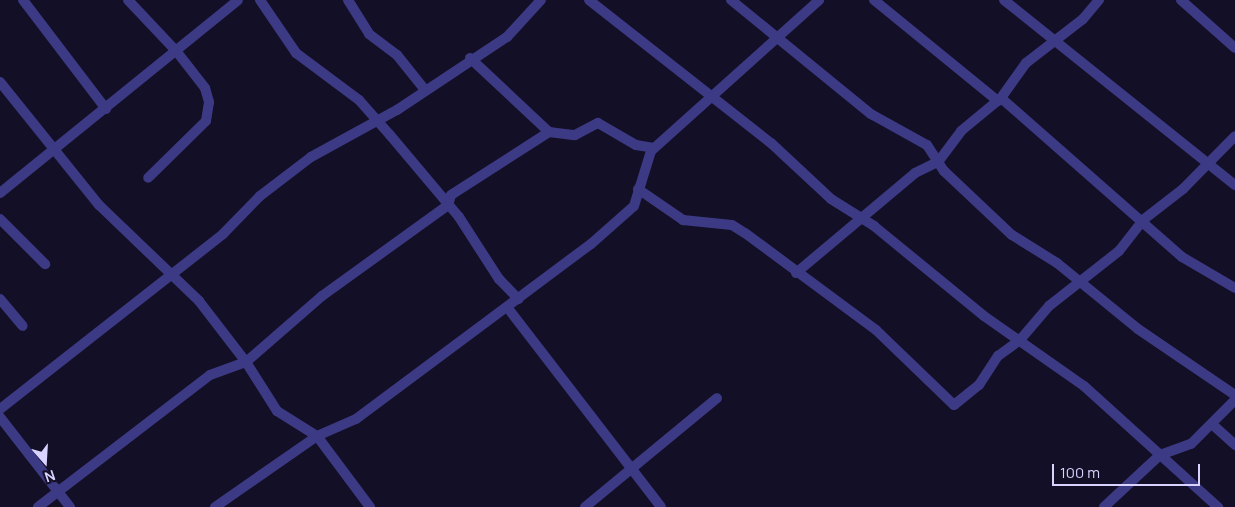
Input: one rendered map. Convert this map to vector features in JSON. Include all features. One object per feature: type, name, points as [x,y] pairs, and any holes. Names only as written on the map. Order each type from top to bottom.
[{"type":"street","points":[[23,0],[106,109]]},
{"type":"street","points":[[128,0],[177,52],[205,88],[209,114],[148,178]]},
{"type":"street","points":[[0,193],[55,147],[177,52],[238,0]]},
{"type":"street","points":[[260,0],[296,53],[328,73],[377,120],[448,205],[518,299]]},
{"type":"street","points":[[348,0],[369,34],[397,55],[424,90]]},
{"type":"street","points":[[0,409],[169,276],[311,156],[377,120],[470,58],[507,37],[541,0]]},
{"type":"street","points":[[589,0],[713,96],[831,199],[863,219],[1020,340],[1084,386],[1218,507]]},
{"type":"street","points":[[731,0],[778,36],[871,114],[927,145],[938,162],[1012,235],[1057,262],[1076,282],[1235,395]]},
{"type":"street","points":[[215,507],[317,436],[356,419],[518,299],[634,206],[638,189],[654,148],[819,0]]},
{"type":"street","points":[[874,0],[1000,100],[1143,220],[1182,257],[1235,288]]},
{"type":"street","points":[[1004,0],[1235,185]]},
{"type":"street","points":[[796,273],[863,219],[915,173],[938,162],[961,131],[1000,100],[1026,63],[1052,39],[1078,24],[1099,0]]},
{"type":"street","points":[[1181,0],[1235,48]]},
{"type":"street","points":[[470,58],[549,132],[575,135],[598,123],[636,145],[654,148]]},
{"type":"street","points":[[0,82],[55,147],[99,205],[169,276],[199,301],[246,362],[276,410],[317,436],[370,507]]},
{"type":"street","points":[[38,507],[210,375],[246,362],[322,296],[448,205],[451,195],[549,132]]},
{"type":"street","points":[[638,189],[683,220],[732,224],[796,273],[876,330],[954,405],[979,385],[998,356],[1020,340],[1076,282],[1119,251],[1143,220],[1235,136]]},
{"type":"street","points":[[0,219],[46,264]]},
{"type":"street","points":[[0,299],[23,326]]},
{"type":"street","points":[[507,307],[660,507]]},
{"type":"street","points":[[585,507],[633,470],[717,398]]},
{"type":"street","points":[[1104,507],[1160,456],[1191,444],[1213,425],[1235,400]]},
{"type":"street","points":[[0,417],[60,491],[70,507]]},
{"type":"street","points":[[1213,425],[1235,444]]}]
